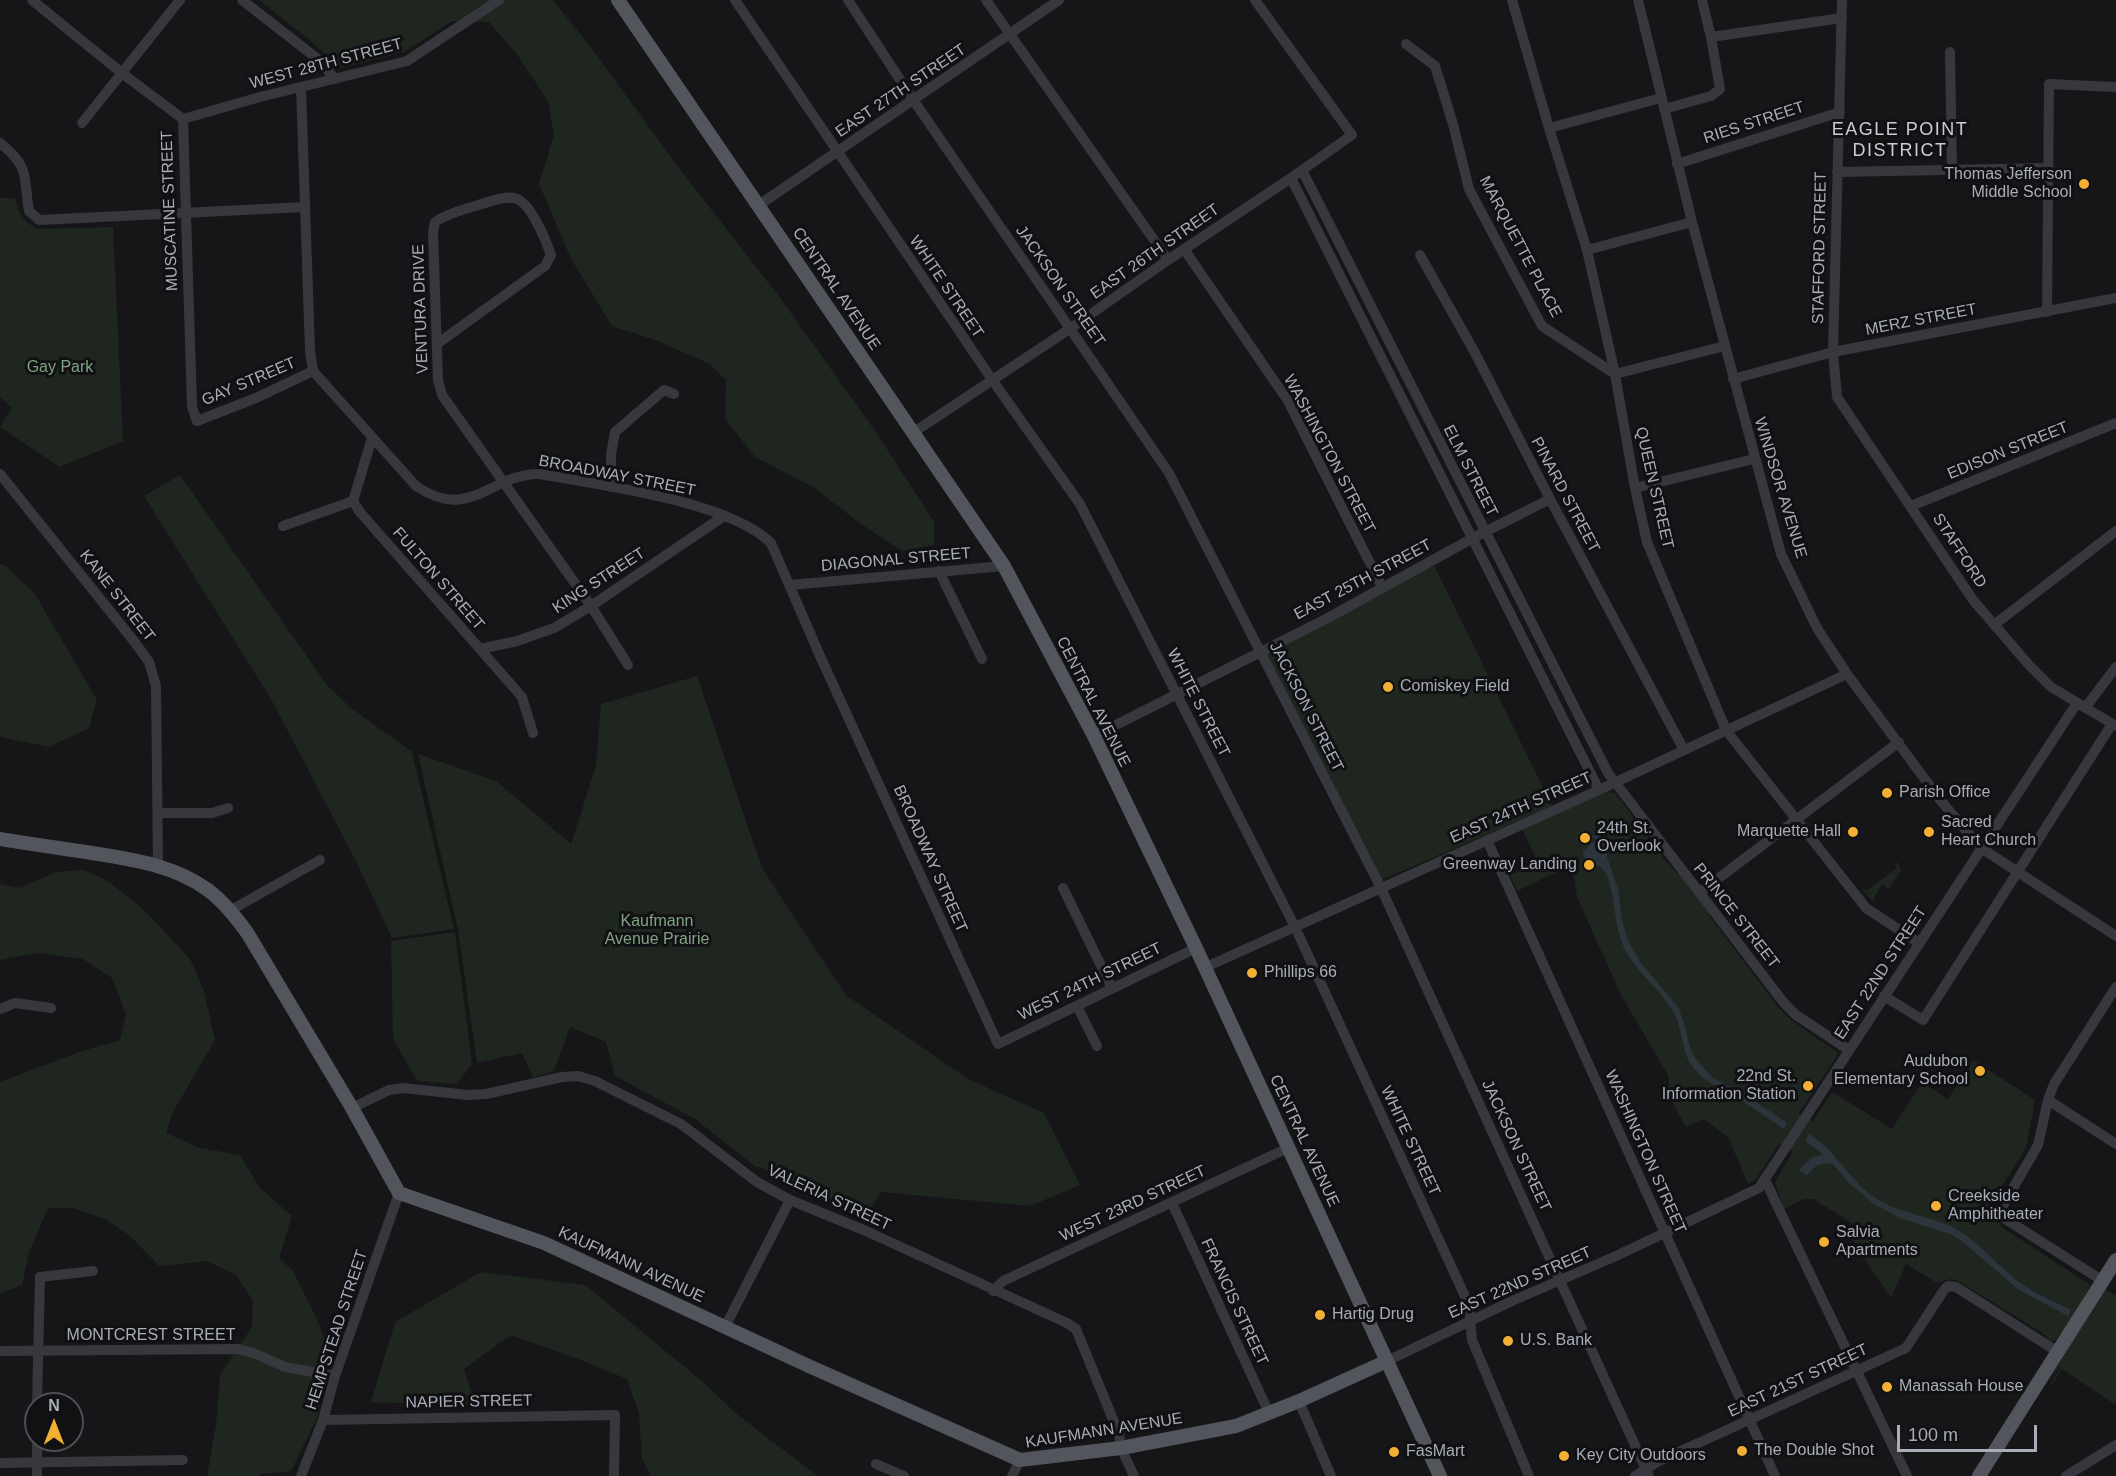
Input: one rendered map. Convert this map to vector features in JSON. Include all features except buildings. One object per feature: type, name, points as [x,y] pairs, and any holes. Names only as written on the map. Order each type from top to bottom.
[{"type":"main road","name":"CENTRAL AVENUE","points":[[618,0],[1004,566],[1094,736],[1206,968],[1440,1476]]},
{"type":"main road","points":[[0,839],[158,865],[182,874],[208,890],[231,910],[248,934],[352,1108],[399,1193]]},
{"type":"main road","name":"KAUFMANN AVENUE","points":[[399,1193],[544,1243],[1020,1460],[1121,1448],[1236,1426],[1299,1401],[1387,1361]]},
{"type":"main road","points":[[1979,1476],[2116,1260]]},
{"type":"street","name":"MUSCATINE STREET","points":[[32,0],[183,119],[184,213],[192,407],[197,421]]},
{"type":"street","points":[[82,123],[180,0]]},
{"type":"street","points":[[242,0],[319,60],[335,79]]},
{"type":"street","name":"WEST 28TH STREET","points":[[183,119],[406,61],[499,0]]},
{"type":"street","name":"WHITE STREET","points":[[735,0],[993,381],[1080,504],[1295,927],[1469,1305],[1472,1340],[1529,1476]]},
{"type":"street","name":"JACKSON STREET","points":[[848,0],[914,101],[1169,472],[1381,888],[1648,1472]]},
{"type":"street","points":[[986,0],[1168,260]]},
{"type":"street","name":"EAST 27TH STREET","points":[[759,205],[1059,0]]},
{"type":"street","name":"EAST 26TH STREET","points":[[914,432],[993,381],[1352,135],[1255,0]]},
{"type":"street","name":"QUEEN STREET","points":[[1512,0],[1587,250],[1615,374],[1647,542],[1726,730],[1866,908],[1919,943]]},
{"type":"street","name":"WINDSOR AVENUE","points":[[1638,0],[1677,164],[1781,554],[1817,628],[1846,674],[1941,801],[1981,848],[2116,936]]},
{"type":"street","points":[[1549,128],[1711,96],[1720,89],[1702,0]]},
{"type":"street","name":"STAFFORD STREET","points":[[1833,352],[1842,0]]},
{"type":"street","points":[[1711,37],[1842,18]]},
{"type":"street","name":"MARQUETTE PLACE","points":[[1406,44],[1435,66],[1453,124],[1469,189],[1542,326],[1615,374]]},
{"type":"street","points":[[1950,52],[1952,172]]},
{"type":"street","points":[[2047,312],[2049,84],[2116,87]]},
{"type":"street","points":[[300,87],[310,351],[313,371]]},
{"type":"street","name":"RIES STREET","points":[[1677,164],[1840,112]]},
{"type":"street","points":[[0,143],[18,159],[25,172],[29,212],[39,220],[305,207]]},
{"type":"street","points":[[1837,172],[1952,172],[2049,168]]},
{"type":"street","name":"ELM STREET","points":[[1302,170],[1484,532],[1614,783]]},
{"type":"street","name":"ELM STREET","points":[[1291,178],[1599,790]]},
{"type":"street","name":"VENTURA DRIVE","points":[[437,344],[545,266],[551,255],[547,242],[525,203],[516,198],[503,198],[444,216],[435,222],[433,232],[438,380],[442,395],[591,606],[628,665]]},
{"type":"street","points":[[1587,250],[1692,222]]},
{"type":"street","name":"WASHINGTON STREET","points":[[1184,249],[1288,401],[1382,587]]},
{"type":"street","name":"PINARD STREET","points":[[1420,255],[1474,351],[1683,750]]},
{"type":"street","name":"MERZ STREET","points":[[1734,379],[1833,352],[2116,298]]},
{"type":"street","points":[[1615,374],[1725,346]]},
{"type":"street","name":"STAFFORD","points":[[1833,352],[1837,397],[1973,600],[2051,687],[2114,725]]},
{"type":"street","name":"GAY STREET","points":[[197,421],[256,398],[313,371]]},
{"type":"street","name":"BROADWAY STREET","points":[[313,371],[416,486],[429,495],[458,501],[474,497],[528,474],[540,474],[676,500],[724,516],[761,533],[771,543],[820,656],[998,1044]]},
{"type":"street","points":[[611,487],[611,455],[615,432],[664,390],[674,394]]},
{"type":"street","name":"EDISON STREET","points":[[1911,506],[2116,423]]},
{"type":"street","points":[[283,526],[352,501],[372,438]]},
{"type":"street","points":[[1635,488],[1754,459]]},
{"type":"street","name":"KANE STREET","points":[[0,474],[149,662],[156,686],[158,865]]},
{"type":"street","name":"EAST 25TH STREET","points":[[1094,736],[1550,499]]},
{"type":"street","name":"FULTON STREET","points":[[352,501],[522,696],[533,733]]},
{"type":"street","name":"KING STREET","points":[[480,649],[517,641],[554,628],[591,606],[724,516]]},
{"type":"street","points":[[1994,625],[2116,531]]},
{"type":"street","name":"DIAGONAL STREET","points":[[790,585],[1004,566]]},
{"type":"street","points":[[939,570],[981,659]]},
{"type":"street","name":"EAST 22ND STREET","points":[[1387,1361],[1759,1188],[1981,848],[2081,706],[2116,667]]},
{"type":"street","name":"EAST 24TH STREET","points":[[1206,968],[1599,790],[1846,674]]},
{"type":"street","points":[[1884,996],[1923,1020],[2114,725]]},
{"type":"street","points":[[1699,892],[1899,742]]},
{"type":"street","name":"PRINCE STREET","points":[[1614,783],[1788,1008],[1796,1016],[1849,1050]]},
{"type":"street","points":[[158,813],[212,813],[228,808]]},
{"type":"street","name":"WASHINGTON STREET","points":[[1487,840],[1775,1476]]},
{"type":"street","points":[[231,910],[320,860]]},
{"type":"street","points":[[1062,888],[1112,988]]},
{"type":"street","name":"WEST 24TH STREET","points":[[998,1044],[1196,948]]},
{"type":"street","points":[[2103,1281],[2007,1220],[2002,1212],[2002,1205],[2038,1145],[2054,1084],[2116,987]]},
{"type":"street","points":[[0,1008],[15,1003],[51,1008]]},
{"type":"street","points":[[1077,1006],[1097,1046]]},
{"type":"street","name":"VALERIA STREET","points":[[352,1108],[389,1090],[403,1088],[468,1095],[486,1094],[562,1077],[578,1076],[595,1081],[681,1124],[757,1182],[790,1200],[866,1231],[1076,1329],[1119,1434],[1121,1448],[1134,1476]]},
{"type":"street","points":[[2048,1100],[2116,1144]]},
{"type":"street","name":"WEST 23RD STREET","points":[[993,1291],[1003,1281],[1288,1148]]},
{"type":"street","points":[[1765,1180],[1907,1476]]},
{"type":"street","name":"HEMPSTEAD STREET","points":[[301,1476],[323,1419],[335,1376],[399,1193]]},
{"type":"street","points":[[725,1326],[790,1200]]},
{"type":"street","name":"FRANCIS STREET","points":[[1172,1203],[1269,1413]]},
{"type":"street","points":[[37,1392],[40,1276],[93,1271]]},
{"type":"street","name":"EAST 21ST STREET","points":[[1635,1476],[1648,1472],[1657,1462],[1906,1348],[1948,1286],[1956,1287],[2058,1352]]},
{"type":"street","name":"MONTCREST STREET","points":[[0,1351],[239,1350],[256,1354],[285,1367],[335,1376]]},
{"type":"street","points":[[1299,1401],[1331,1476]]},
{"type":"street","name":"NAPIER STREET","points":[[323,1419],[615,1414],[614,1476]]},
{"type":"street","points":[[2066,1476],[2116,1444]]},
{"type":"street","points":[[37,1452],[37,1476]]},
{"type":"street","points":[[0,1463],[183,1460]]},
{"type":"street","points":[[1012,1476],[1020,1460]]},
{"type":"street","points":[[876,1464],[904,1476]]},
{"type":"green space","points":[[259,0],[553,0],[781,299],[878,435],[934,522],[934,545],[902,551],[857,521],[813,487],[755,457],[725,419],[726,380],[710,364],[658,341],[612,326],[571,259],[539,184],[554,135],[548,101],[516,53],[489,22],[452,21],[404,52],[341,68]]},
{"type":"green space","name":"Gay Park","points":[[0,198],[15,198],[22,216],[37,229],[113,227],[123,441],[60,467],[0,427],[12,408],[0,397]]},
{"type":"green space","points":[[180,475],[327,685],[351,708],[412,752],[454,929],[392,938],[356,861],[271,699],[144,496]]},
{"type":"green space","points":[[0,564],[6,566],[35,594],[97,700],[89,728],[49,747],[0,737]]},
{"type":"green space","points":[[1434,565],[1552,806],[1377,882],[1261,651]]},
{"type":"green space","name":"Kaufmann Avenue Prairie","points":[[697,676],[762,868],[846,995],[968,1079],[1044,1113],[1080,1185],[1030,1206],[881,1192],[864,1219],[761,1167],[756,1167],[695,1119],[615,1076],[606,1042],[570,1027],[554,1071],[533,1077],[522,1053],[477,1063],[458,930],[418,754],[496,781],[571,844],[596,766],[601,704]]},
{"type":"green space","points":[[1607,792],[1615,793],[1671,867],[1699,894],[1710,917],[1778,1007],[1791,1020],[1837,1052],[1837,1056],[1799,1113],[1813,1121],[1832,1092],[1892,1129],[1922,1082],[1948,1099],[1973,1060],[2035,1100],[2026,1148],[1990,1205],[1992,1207],[1995,1205],[1997,1221],[2003,1228],[2089,1284],[2082,1301],[2105,1289],[2116,1296],[2116,1405],[2062,1369],[2050,1385],[2059,1367],[2048,1383],[2074,1338],[2062,1331],[2055,1341],[2051,1341],[2041,1332],[1958,1281],[1950,1279],[1937,1283],[1906,1264],[1891,1298],[1848,1234],[1854,1224],[1813,1199],[1804,1199],[1784,1209],[1775,1182],[1793,1152],[1779,1144],[1756,1179],[1748,1184],[1728,1137],[1704,1119],[1686,1127],[1666,1091],[1669,1084],[1668,1075],[1621,995],[1577,897],[1575,881],[1569,866],[1517,891],[1510,875],[1538,863],[1522,829]]},
{"type":"green space","points":[[1897,862],[1901,870],[1889,889],[1882,885],[1873,899],[1876,905],[1862,889],[1867,890],[1897,868],[1895,863]]},
{"type":"green space","points":[[83,870],[107,880],[145,911],[190,959],[204,991],[215,1040],[173,1112],[166,1133],[200,1148],[240,1155],[260,1188],[292,1216],[279,1258],[293,1271],[317,1319],[329,1350],[318,1416],[291,1471],[259,1476],[207,1476],[216,1425],[220,1375],[252,1327],[253,1301],[236,1275],[207,1261],[159,1266],[129,1235],[105,1219],[73,1208],[48,1208],[29,1252],[22,1285],[0,1294],[0,1082],[79,1052],[120,1040],[126,1014],[112,978],[83,959],[38,953],[0,960],[0,884],[20,888],[56,872]]},
{"type":"green space","points":[[455,932],[472,1064],[457,1084],[417,1081],[393,1039],[391,941]]},
{"type":"green space","points":[[481,1272],[585,1285],[702,1381],[739,1416],[818,1476],[651,1476],[642,1459],[639,1414],[627,1379],[511,1335],[464,1369],[476,1406],[371,1402],[395,1322]]},
{"type":"shaded area","points":[[1592,836],[1602,836],[1607,840],[1607,857],[1618,889],[1622,921],[1628,940],[1640,962],[1678,1007],[1695,1058],[1712,1077],[1750,1098],[1787,1123],[1784,1129],[1712,1084],[1691,1064],[1673,1011],[1625,950],[1619,932],[1611,887],[1605,872],[1589,861],[1584,854],[1583,848],[1584,850],[1596,840]]},
{"type":"shaded area","points":[[1809,1134],[1826,1147],[1871,1195],[1892,1207],[1956,1229],[2022,1284],[2071,1310],[2068,1316],[2019,1290],[1962,1241],[1950,1234],[1900,1218],[1874,1204],[1849,1183],[1832,1163],[1817,1165],[1807,1175],[1799,1170],[1811,1158],[1823,1154],[1805,1141]]},
{"type":"place","name":"Thomas Jefferson Middle School","points":[[2084,184]]},
{"type":"place","name":"Comiskey Field","points":[[1388,687]]},
{"type":"place","name":"Parish Office","points":[[1887,793]]},
{"type":"place","name":"Marquette Hall","points":[[1853,832]]},
{"type":"place","name":"Sacred Heart Church","points":[[1929,832]]},
{"type":"place","name":"24th St. Overlook","points":[[1585,838]]},
{"type":"place","name":"Greenway Landing","points":[[1589,865]]},
{"type":"place","name":"Phillips 66","points":[[1252,973]]},
{"type":"place","name":"Audubon Elementary School","points":[[1980,1071]]},
{"type":"place","name":"22nd St. Information Station","points":[[1808,1086]]},
{"type":"place","name":"Creekside Amphitheater","points":[[1936,1206]]},
{"type":"place","name":"Salvia Apartments","points":[[1824,1242]]},
{"type":"place","name":"Hartig Drug","points":[[1320,1315]]},
{"type":"place","name":"U.S. Bank","points":[[1508,1341]]},
{"type":"place","name":"Manassah House","points":[[1887,1387]]},
{"type":"place","name":"The Double Shot","points":[[1742,1451]]},
{"type":"place","name":"FasMart","points":[[1394,1452]]},
{"type":"place","name":"Key City Outdoors","points":[[1564,1456]]},
{"type":"district","name":"EAGLE POINT DISTRICT","points":[[1900,140]]}]
